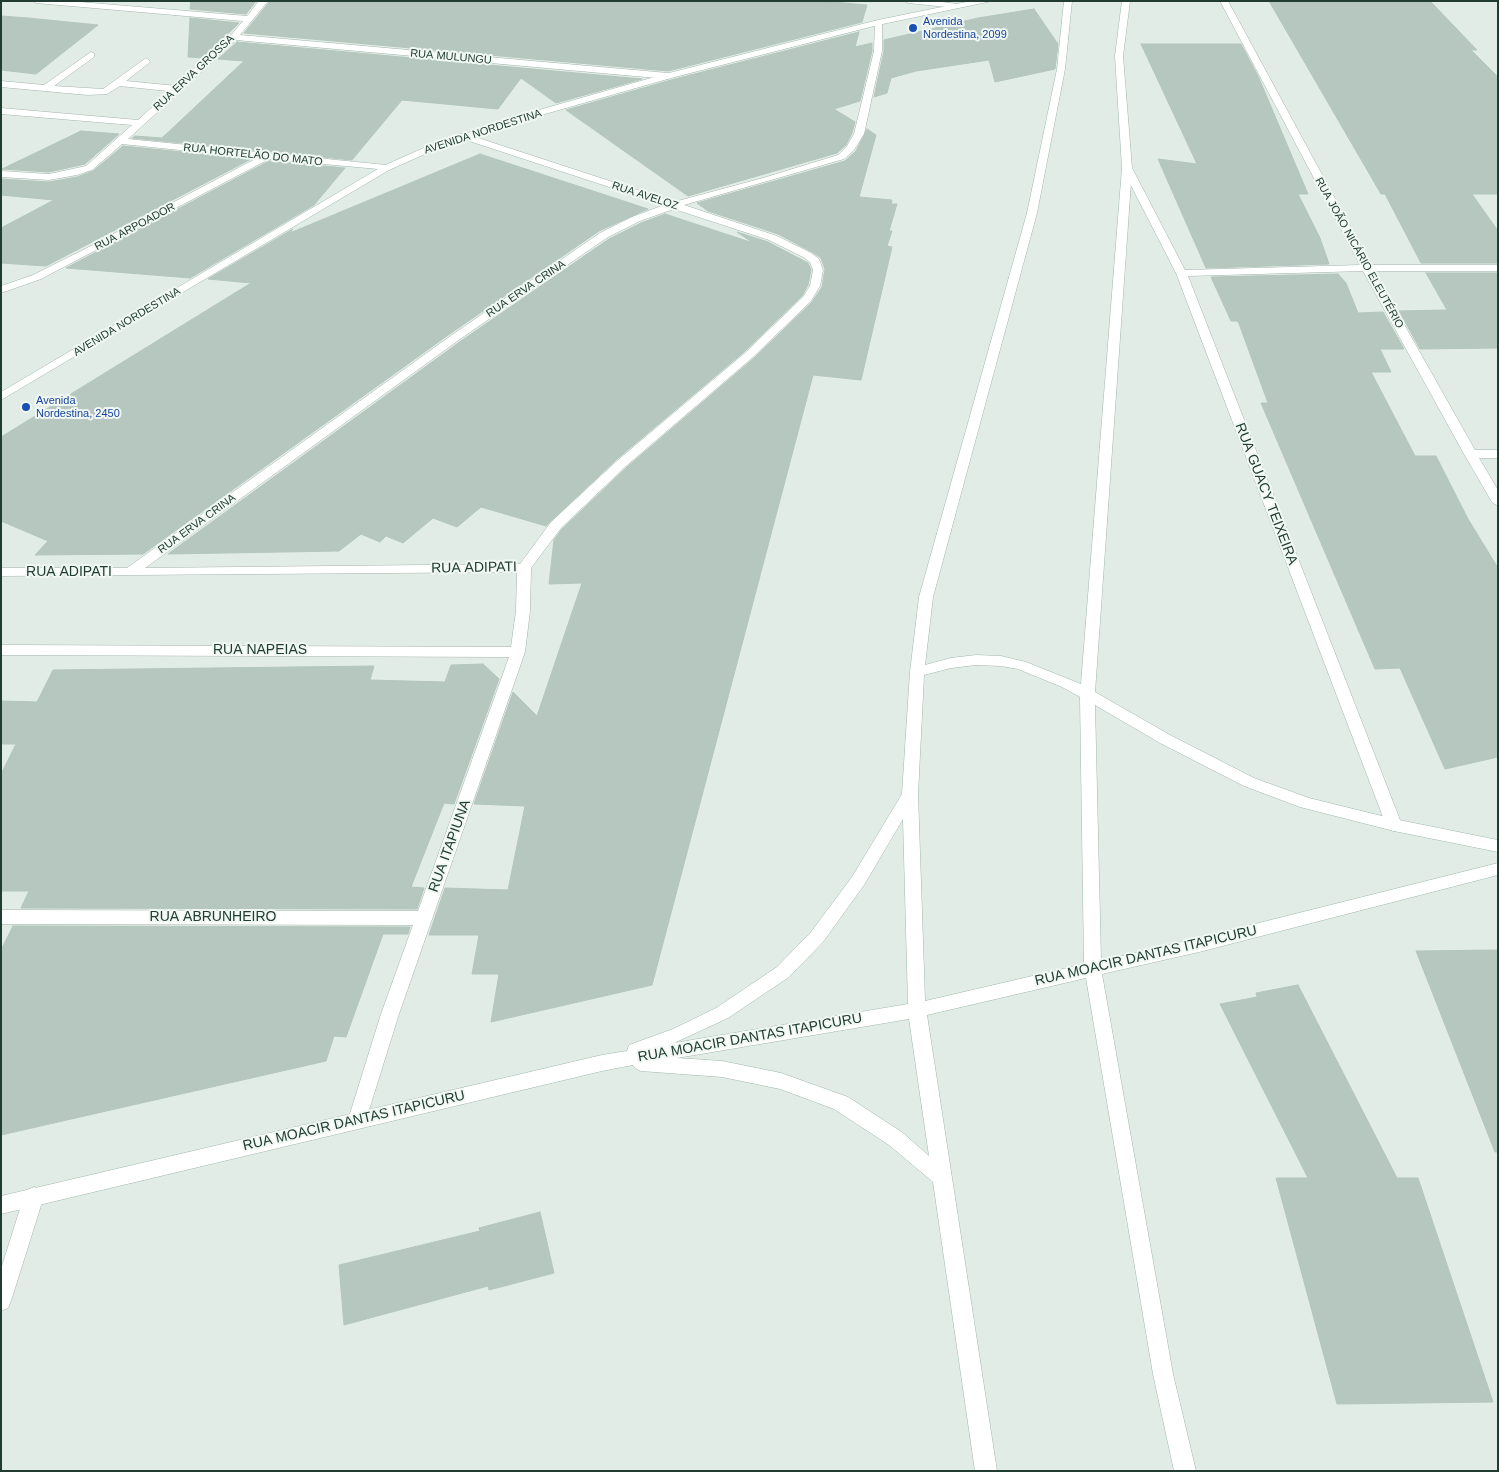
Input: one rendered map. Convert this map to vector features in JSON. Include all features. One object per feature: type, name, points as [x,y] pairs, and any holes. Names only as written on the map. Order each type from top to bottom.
[{"type":"street","points":[[36,1],[250,19]]},
{"type":"street","name":"RUA ERVA GROSSA","points":[[1,174],[38,177],[74,173],[89,168],[140,124],[234,37],[264,1]]},
{"type":"street","points":[[908,1],[957,6]]},
{"type":"street","name":"AVENIDA NORDESTINA","points":[[1,397],[386,168],[463,136],[668,76],[878,23],[988,1]]},
{"type":"street","points":[[986,1471],[917,1010],[910,794],[917,672],[926,597],[1032,213],[1061,69],[1068,1]]},
{"type":"street","points":[[1126,1],[1120,56],[1127,168],[1087,695],[1093,969],[1163,1374],[1185,1471]]},
{"type":"street","name":"RUA JOÃO NICÁRIO ELEUTÉRIO","points":[[1224,1],[1367,268],[1498,502]]},
{"type":"street","name":"RUA ERVA CRINA","points":[[130,572],[456,337],[597,240],[636,219],[674,205],[841,157],[851,148],[859,134],[878,51],[878,23]]},
{"type":"street","name":"RUA MULUNGU","points":[[234,37],[668,76]]},
{"type":"street","points":[[46,88],[91,55]]},
{"type":"street","points":[[1,84],[96,92],[111,89],[146,61]]},
{"type":"street","points":[[119,83],[177,90]]},
{"type":"street","points":[[1,111],[140,124]]},
{"type":"street","name":"RUA AVELOZ","points":[[463,136],[674,205],[794,247],[815,261],[818,270]]},
{"type":"street","name":"RUA HORTELÃO DO MATO","points":[[120,140],[386,168]]},
{"type":"street","name":"RUA ARPOADOR","points":[[1,290],[37,277],[87,252],[266,156]]},
{"type":"street","name":"RUA GUACY TEIXEIRA","points":[[1127,168],[1181,273],[1394,825]]},
{"type":"street","points":[[1181,273],[1367,268],[1498,268]]},
{"type":"street","name":"RUA ADIPATI","points":[[1,572],[524,568],[556,525],[622,464],[749,355],[807,299],[815,286],[818,270]]},
{"type":"street","points":[[1470,454],[1498,454]]},
{"type":"street","name":"RUA ITAPIUNA","points":[[357,1120],[390,1014],[518,652],[523,612],[524,568]]},
{"type":"street","name":"RUA NAPEIAS","points":[[1,650],[518,652]]},
{"type":"street","points":[[917,672],[951,663],[976,660],[1002,661],[1021,665],[1048,674],[1165,739],[1249,782],[1306,803],[1394,825],[1498,846]]},
{"type":"street","points":[[602,1063],[680,1034],[722,1013],[783,972],[817,937],[858,881],[910,794]]},
{"type":"street","name":"RUA MOACIR DANTAS ITAPICURU","points":[[1,1205],[602,1063],[917,1010],[1208,942],[1498,869]]},
{"type":"street","name":"RUA ABRUNHEIRO","points":[[1,917],[424,918]]},
{"type":"street","points":[[602,1063],[668,1064],[722,1069],[781,1081],[841,1103],[896,1139],[942,1178]]},
{"type":"street","points":[[1,1301],[34,1196]]},
{"type":"building","points":[[191,1],[256,1],[246,14],[190,9]]},
{"type":"building","points":[[270,1],[821,1],[867,5],[862,22],[668,71],[244,33]]},
{"type":"building","points":[[1269,1],[1430,1],[1477,50],[1471,50],[1498,77],[1498,194],[1472,194],[1498,231],[1498,263],[1421,263],[1385,194],[1381,194]]},
{"type":"building","points":[[1034,9],[1058,44],[1055,69],[995,82],[989,60],[916,71],[891,78],[887,93],[874,97],[884,51],[884,40],[978,18]]},
{"type":"building","points":[[1,16],[98,25],[36,74],[1,70]]},
{"type":"building","points":[[190,18],[239,23],[203,58],[188,57]]},
{"type":"building","points":[[859,32],[855,47],[872,43],[872,51],[860,101],[834,109],[855,122],[846,145],[837,153],[688,196],[566,110],[671,80]]},
{"type":"building","points":[[237,42],[642,79],[556,103],[521,78],[498,109],[402,100],[352,160],[132,138],[135,136],[162,138],[244,61],[218,59]]},
{"type":"building","points":[[1141,44],[1241,44],[1258,76],[1308,194],[1298,194],[1320,238],[1329,264],[1206,268],[1158,159],[1197,164]]},
{"type":"building","points":[[867,129],[876,135],[859,197],[892,200],[891,204],[897,204],[889,231],[892,231],[887,246],[892,247],[861,380],[813,375],[652,985],[491,1022],[499,974],[472,974],[479,935],[429,935],[445,888],[508,890],[525,806],[474,804],[513,692],[537,716],[582,583],[549,584],[554,540],[562,529],[627,467],[754,358],[812,302],[822,287],[825,269],[821,258],[778,234],[708,211],[697,203],[845,161],[856,151]]},
{"type":"building","points":[[81,131],[119,134],[85,164],[49,172],[2,169]]},
{"type":"building","points":[[123,146],[251,159],[46,266],[1,263],[1,228],[54,200],[1,195],[1,179],[49,182],[77,177],[93,171]]},
{"type":"building","points":[[480,154],[648,209],[599,231],[451,333],[143,554],[35,555],[48,541],[1,521],[1,437],[251,283],[208,279],[293,229],[290,233]]},
{"type":"building","points":[[269,161],[345,168],[314,205],[190,278],[66,268]]},
{"type":"building","points":[[665,214],[753,243],[737,232],[768,242],[808,263],[811,270],[808,285],[802,296],[744,352],[617,459],[546,526],[481,507],[457,527],[433,518],[403,543],[386,536],[380,542],[361,534],[339,551],[168,554],[461,341],[609,239],[641,223]]},
{"type":"building","points":[[1426,273],[1498,273],[1498,348],[1420,349],[1399,311],[1447,310]]},
{"type":"building","points":[[1338,274],[1346,283],[1358,313],[1383,312],[1404,349],[1380,349],[1391,372],[1371,372],[1415,456],[1436,456],[1468,519],[1498,568],[1498,757],[1445,769],[1400,668],[1375,669],[1261,403],[1268,403],[1238,321],[1231,321],[1211,277]]},
{"type":"building","points":[[483,664],[499,679],[454,804],[444,803],[411,887],[424,888],[417,909],[21,908],[29,891],[1,891],[1,774],[16,744],[1,744],[1,701],[37,702],[53,670],[374,666],[370,680],[445,682],[451,665]]},
{"type":"building","points":[[13,926],[410,927],[408,934],[383,934],[346,1037],[334,1036],[326,1061],[1,1135],[1,950]]},
{"type":"building","points":[[1498,950],[1498,1152],[1495,1152],[1416,951]]},
{"type":"building","points":[[1298,985],[1397,1178],[1418,1178],[1493,1402],[1337,1404],[1276,1178],[1308,1178],[1220,1004],[1257,997],[1256,993]]},
{"type":"building","points":[[540,1212],[554,1273],[489,1290],[488,1286],[344,1325],[339,1265],[480,1231],[479,1228]]},
{"type":"place","name":"Avenida Nordestina, 2099","points":[[913,28]]},
{"type":"place","name":"Avenida Nordestina, 2450","points":[[26,407]]}]
